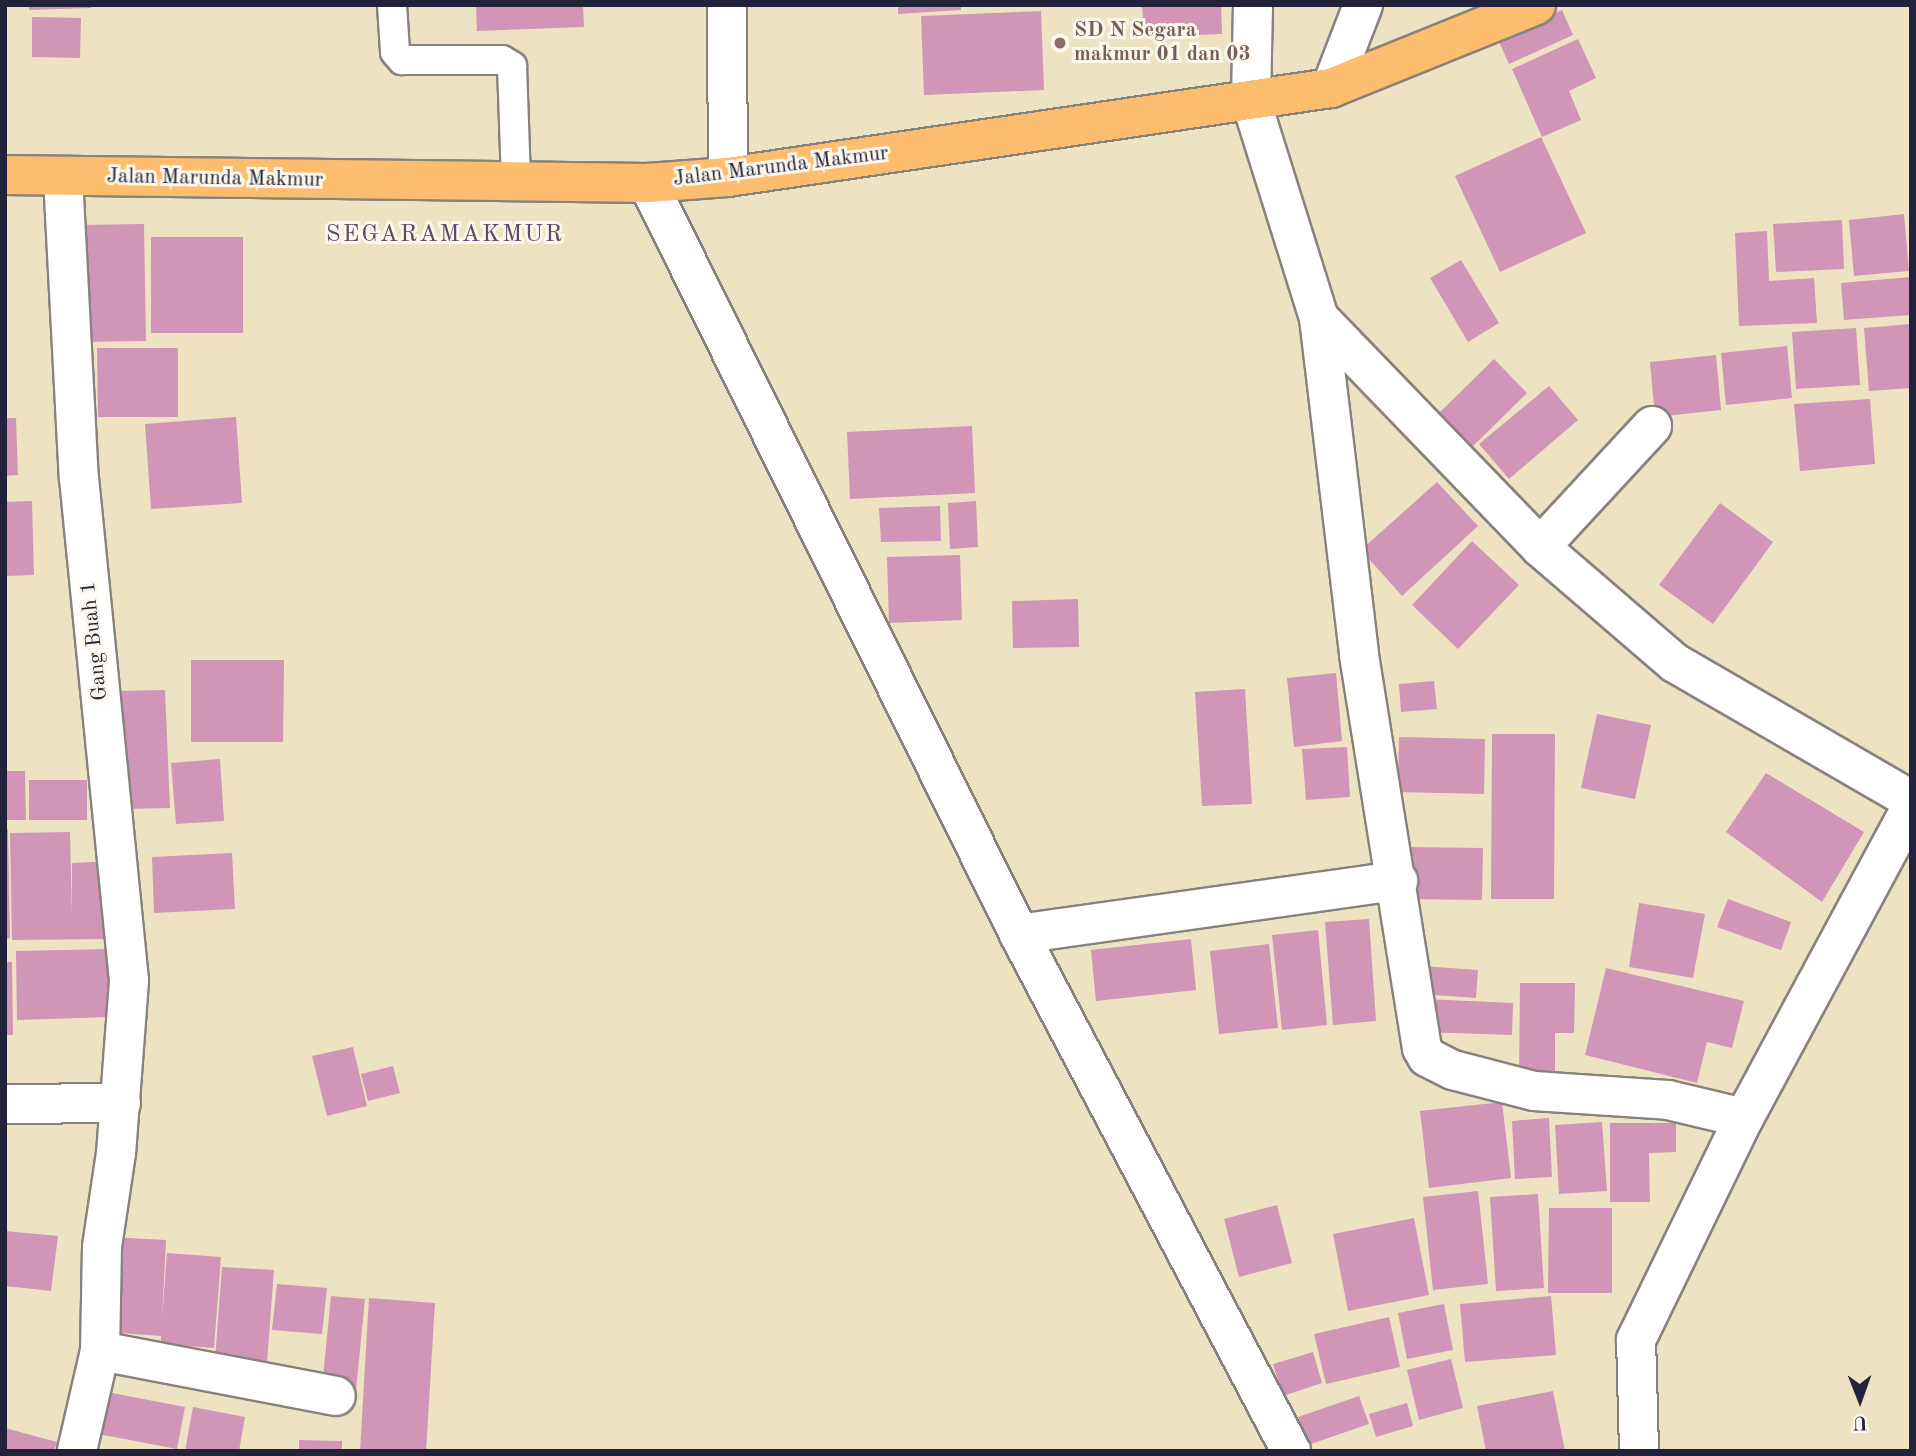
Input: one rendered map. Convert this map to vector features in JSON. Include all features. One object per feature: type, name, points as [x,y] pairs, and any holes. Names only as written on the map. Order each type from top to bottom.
[{"type":"main road","name":"Jalan Marunda Makmur","points":[[5,175],[648,183],[728,177],[1331,88],[1536,5]]},
{"type":"street","points":[[727,5],[728,177]]},
{"type":"street","points":[[1253,5],[1251,101],[1320,318],[1359,655],[1398,881],[1422,1048],[1427,1057],[1452,1070],[1534,1091],[1668,1100],[1744,1118]]},
{"type":"street","points":[[1331,88],[1363,5]]},
{"type":"street","name":"Gang Buah 1","points":[[63,177],[79,478],[129,981],[121,1103],[103,1247],[100,1352],[77,1451]]},
{"type":"street","points":[[648,183],[1019,934],[1291,1451]]},
{"type":"street","points":[[1320,318],[1540,547],[1675,663],[1911,800]]},
{"type":"street","points":[[1540,547],[1652,426]]},
{"type":"street","points":[[1639,1451],[1633,1347],[1744,1118],[1911,808]]},
{"type":"street","points":[[1019,934],[1398,881]]},
{"type":"street","points":[[5,1104],[121,1103]]},
{"type":"street","points":[[100,1352],[336,1396]]},
{"type":"lane","points":[[392,5],[396,52],[402,60],[502,60],[512,66],[516,182]]},
{"type":"building","points":[[29,5],[91,5],[91,8],[29,10]]},
{"type":"building","points":[[476,5],[583,5],[584,27],[477,31]]},
{"type":"building","points":[[898,5],[961,5],[961,10],[898,14]]},
{"type":"building","points":[[1142,5],[1221,5],[1222,34],[1144,37]]},
{"type":"building","points":[[1562,10],[1573,35],[1509,64],[1498,40]]},
{"type":"building","points":[[1041,11],[1044,90],[924,95],[921,16]]},
{"type":"building","points":[[32,17],[81,18],[80,58],[32,57]]},
{"type":"building","points":[[1578,39],[1596,78],[1569,91],[1581,120],[1542,137],[1512,69]]},
{"type":"building","points":[[1541,137],[1586,233],[1500,272],[1455,176]]},
{"type":"building","points":[[1904,214],[1909,271],[1854,276],[1849,220]]},
{"type":"building","points":[[1842,220],[1844,269],[1776,272],[1773,224]]},
{"type":"building","points":[[144,224],[146,341],[78,342],[76,225]]},
{"type":"building","points":[[1767,231],[1769,281],[1814,278],[1817,323],[1739,326],[1735,233]]},
{"type":"building","points":[[151,237],[243,237],[243,333],[151,333]]},
{"type":"building","points":[[1461,260],[1499,323],[1468,342],[1430,278]]},
{"type":"building","points":[[1911,277],[1911,315],[1844,320],[1841,283]]},
{"type":"building","points":[[1911,324],[1911,388],[1869,391],[1864,328]]},
{"type":"building","points":[[1856,328],[1860,385],[1796,389],[1792,332]]},
{"type":"building","points":[[1787,346],[1792,398],[1726,405],[1721,353]]},
{"type":"building","points":[[97,348],[178,348],[178,417],[98,417]]},
{"type":"building","points":[[1716,355],[1721,410],[1655,417],[1650,362]]},
{"type":"building","points":[[1494,359],[1527,393],[1466,453],[1432,420]]},
{"type":"building","points":[[1549,386],[1578,420],[1509,479],[1479,444]]},
{"type":"building","points":[[1870,399],[1875,464],[1800,471],[1794,404]]},
{"type":"building","points":[[236,417],[242,503],[151,509],[145,424]]},
{"type":"building","points":[[5,418],[16,418],[18,475],[5,476]]},
{"type":"building","points":[[972,426],[975,493],[850,499],[847,432]]},
{"type":"building","points":[[1437,482],[1478,526],[1402,596],[1361,550]]},
{"type":"building","points":[[32,501],[34,575],[5,576],[5,502]]},
{"type":"building","points":[[976,501],[978,547],[950,549],[948,503]]},
{"type":"building","points":[[1720,503],[1773,542],[1713,624],[1659,585]]},
{"type":"building","points":[[940,506],[941,541],[881,542],[879,508]]},
{"type":"building","points":[[1472,541],[1519,585],[1458,649],[1412,605]]},
{"type":"building","points":[[960,555],[962,620],[889,623],[887,557]]},
{"type":"building","points":[[1078,599],[1079,647],[1013,648],[1012,601]]},
{"type":"building","points":[[191,660],[284,660],[283,742],[191,742]]},
{"type":"building","points":[[1336,673],[1342,741],[1294,747],[1287,678]]},
{"type":"building","points":[[1434,681],[1437,709],[1401,712],[1399,684]]},
{"type":"building","points":[[1245,689],[1252,804],[1202,806],[1195,692]]},
{"type":"building","points":[[165,690],[170,808],[122,809],[117,691]]},
{"type":"building","points":[[1597,714],[1651,725],[1635,799],[1581,788]]},
{"type":"building","points":[[1492,734],[1555,734],[1554,899],[1491,899]]},
{"type":"building","points":[[1399,737],[1485,739],[1484,794],[1398,792]]},
{"type":"building","points":[[1347,747],[1350,797],[1306,800],[1302,749]]},
{"type":"building","points":[[220,759],[224,821],[176,824],[171,763]]},
{"type":"building","points":[[5,771],[25,771],[26,820],[5,820]]},
{"type":"building","points":[[1766,773],[1864,832],[1822,902],[1726,832]]},
{"type":"building","points":[[29,780],[87,780],[87,820],[29,820]]},
{"type":"building","points":[[5,829],[8,829],[10,938],[5,939]]},
{"type":"building","points":[[70,832],[72,917],[72,863],[109,861],[110,939],[12,940],[10,833]]},
{"type":"building","points":[[1404,847],[1483,848],[1482,900],[1404,899]]},
{"type":"building","points":[[232,853],[235,909],[154,913],[152,857]]},
{"type":"building","points":[[1728,899],[1791,922],[1781,950],[1717,927]]},
{"type":"building","points":[[1639,903],[1705,914],[1693,978],[1629,967]]},
{"type":"building","points":[[1369,919],[1376,1021],[1333,1025],[1325,922]]},
{"type":"building","points":[[1318,930],[1327,1025],[1282,1030],[1272,935]]},
{"type":"building","points":[[1191,939],[1196,990],[1096,1001],[1091,950]]},
{"type":"building","points":[[1269,944],[1278,1028],[1219,1034],[1210,951]]},
{"type":"building","points":[[110,949],[112,1017],[17,1020],[16,951]]},
{"type":"building","points":[[5,962],[12,962],[13,1035],[5,1035]]},
{"type":"building","points":[[1422,966],[1478,970],[1476,998],[1420,994]]},
{"type":"building","points":[[1606,968],[1744,1001],[1732,1048],[1707,1042],[1697,1083],[1585,1055]]},
{"type":"building","points":[[1520,983],[1575,983],[1574,1033],[1555,1033],[1555,1081],[1519,1080]]},
{"type":"building","points":[[1425,999],[1513,1003],[1512,1035],[1424,1032]]},
{"type":"building","points":[[353,1047],[367,1106],[327,1116],[312,1056]]},
{"type":"building","points":[[393,1066],[400,1093],[368,1101],[361,1074]]},
{"type":"building","points":[[1502,1102],[1511,1178],[1429,1188],[1420,1111]]},
{"type":"building","points":[[1549,1118],[1552,1177],[1515,1179],[1512,1121]]},
{"type":"building","points":[[1602,1122],[1607,1191],[1559,1194],[1555,1125]]},
{"type":"building","points":[[1610,1123],[1676,1123],[1676,1152],[1649,1153],[1650,1202],[1610,1202]]},
{"type":"building","points":[[1478,1191],[1488,1284],[1433,1290],[1423,1197]]},
{"type":"building","points":[[1538,1194],[1544,1288],[1496,1291],[1490,1197]]},
{"type":"building","points":[[1277,1205],[1292,1263],[1239,1277],[1224,1219]]},
{"type":"building","points":[[1549,1208],[1612,1208],[1612,1293],[1548,1293]]},
{"type":"building","points":[[1414,1218],[1429,1295],[1348,1311],[1333,1234]]},
{"type":"building","points":[[5,1231],[58,1236],[51,1291],[5,1286]]},
{"type":"building","points":[[110,1237],[166,1240],[162,1320],[167,1253],[221,1257],[214,1348],[161,1344],[161,1336],[105,1332]]},
{"type":"building","points":[[222,1267],[274,1270],[267,1363],[215,1359]]},
{"type":"building","points":[[277,1284],[327,1288],[322,1334],[272,1330]]},
{"type":"building","points":[[331,1296],[365,1299],[356,1390],[322,1387]]},
{"type":"building","points":[[1551,1296],[1556,1355],[1465,1362],[1460,1304]]},
{"type":"building","points":[[369,1298],[435,1303],[426,1451],[360,1451]]},
{"type":"building","points":[[1444,1304],[1453,1350],[1407,1359],[1398,1313]]},
{"type":"building","points":[[1389,1317],[1400,1367],[1326,1384],[1314,1334]]},
{"type":"building","points":[[1313,1352],[1322,1383],[1283,1396],[1273,1364]]},
{"type":"building","points":[[1451,1359],[1463,1408],[1419,1420],[1407,1370]]},
{"type":"building","points":[[1553,1391],[1565,1451],[1486,1451],[1477,1406]]},
{"type":"building","points":[[107,1392],[185,1407],[177,1449],[98,1434]]},
{"type":"building","points":[[1359,1396],[1369,1424],[1308,1445],[1298,1417]]},
{"type":"building","points":[[1407,1403],[1413,1426],[1376,1437],[1369,1414]]},
{"type":"building","points":[[193,1407],[245,1417],[239,1451],[185,1451]]},
{"type":"building","points":[[5,1428],[57,1442],[54,1451],[5,1451]]},
{"type":"building","points":[[299,1440],[342,1441],[342,1451],[299,1451]]},
{"type":"place","name":"SD N Segara makmur 01 dan 03","points":[[1060,43]]},
{"type":"district","name":"SEGARAMAKMUR","points":[[445,236]]}]
